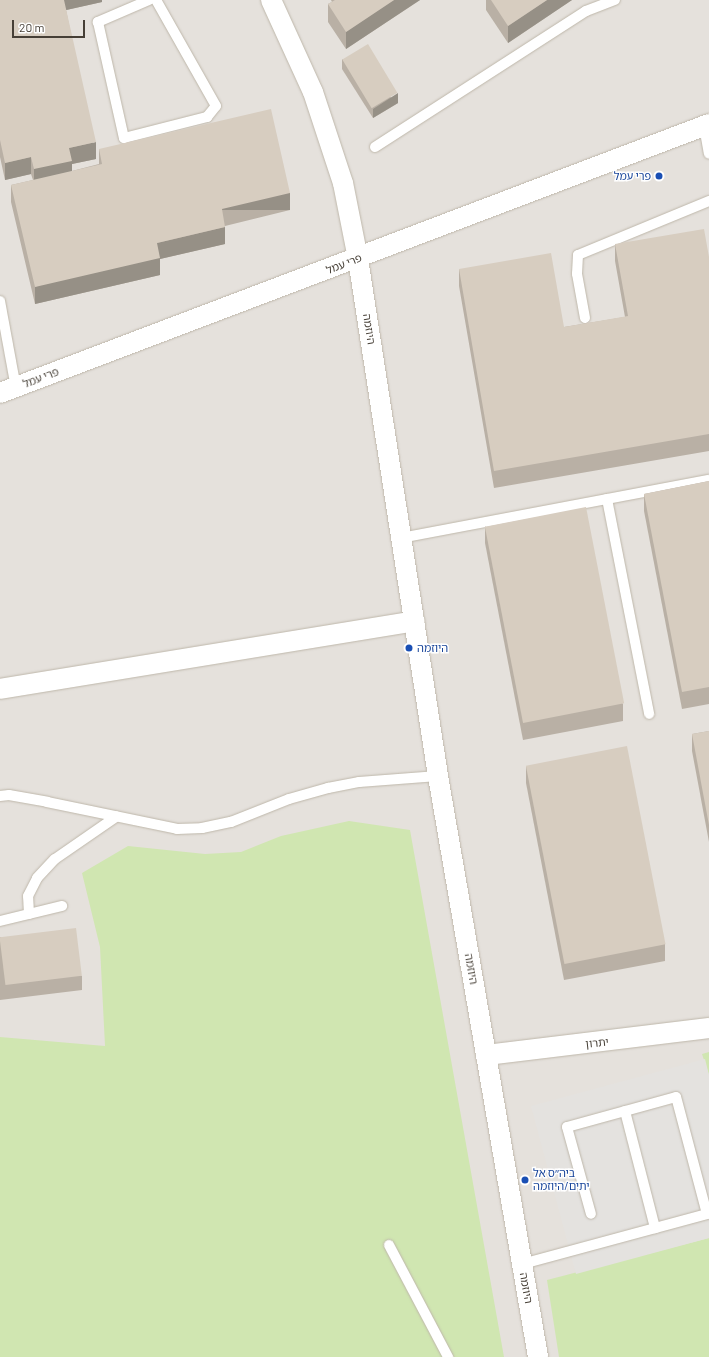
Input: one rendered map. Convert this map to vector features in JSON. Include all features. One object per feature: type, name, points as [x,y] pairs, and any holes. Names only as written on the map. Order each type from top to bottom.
[{"type":"street","name":"היוזמה","points":[[270,0],[313,92],[343,183],[358,259],[438,776],[538,1357]]},
{"type":"street","name":"פרי עמל","points":[[8,390],[358,259],[707,125]]},
{"type":"street","points":[[0,688],[414,621]]},
{"type":"street","name":"יתרון","points":[[486,1055],[709,1028]]},
{"type":"lane","points":[[149,0],[98,22],[124,138],[207,117],[216,106],[156,0]]},
{"type":"lane","points":[[375,147],[586,11],[615,0]]},
{"type":"lane","points":[[707,125],[709,154]]},
{"type":"lane","points":[[585,318],[577,274],[578,255],[709,202]]},
{"type":"lane","points":[[0,301],[8,390]]},
{"type":"lane","points":[[401,538],[709,480]]},
{"type":"lane","points":[[607,499],[649,714]]},
{"type":"lane","points":[[0,796],[9,795],[177,829],[202,828],[231,822],[289,799],[328,788],[359,782],[438,776]]},
{"type":"lane","points":[[29,914],[28,896],[37,878],[55,859],[117,816]]},
{"type":"lane","points":[[0,921],[62,906]]},
{"type":"lane","points":[[522,1264],[707,1214],[676,1097],[567,1127],[591,1214]]},
{"type":"lane","points":[[625,1111],[655,1228]]},
{"type":"lane","points":[[389,1245],[448,1357]]},
{"type":"shaded area","points":[[0,0],[709,0],[709,1357],[0,1357]]},
{"type":"shaded area","points":[[705,1059],[709,1075],[709,1238],[576,1274],[531,1106]]},
{"type":"green space","points":[[349,821],[410,830],[504,1357],[0,1357],[0,1037],[105,1046],[100,947],[82,873],[128,846],[205,854],[241,852],[281,836]]},
{"type":"green space","points":[[709,1052],[709,1075],[702,1054]]},
{"type":"green space","points":[[709,1238],[709,1357],[559,1357],[547,1280]]},
{"type":"building","points":[[0,0],[64,0],[96,142],[69,148],[72,161],[34,169],[31,157],[5,163],[0,140]]},
{"type":"building","points":[[335,0],[394,0],[346,32],[328,4]]},
{"type":"building","points":[[491,0],[547,0],[508,26]]},
{"type":"building","points":[[368,44],[397,93],[372,108],[342,59]]},
{"type":"building","points":[[271,109],[290,193],[222,209],[225,227],[157,243],[160,258],[35,287],[11,185],[102,164],[99,149]]},
{"type":"building","points":[[704,229],[709,257],[709,434],[494,471],[459,269],[551,253],[564,327],[628,316],[615,244]]},
{"type":"building","points":[[709,481],[709,687],[682,692],[644,494]]},
{"type":"building","points":[[586,507],[624,703],[523,723],[485,527]]},
{"type":"building","points":[[709,731],[709,825],[692,734]]},
{"type":"building","points":[[627,746],[666,944],[564,964],[526,766]]},
{"type":"building","points":[[76,928],[82,976],[5,985],[0,937]]},
{"type":"place","name":"פרי עמל","points":[[659,176]]},
{"type":"place","name":"היוזמה","points":[[409,648]]},
{"type":"place","name":"ביה״ס אל יתים/היוזמה","points":[[525,1180]]}]
